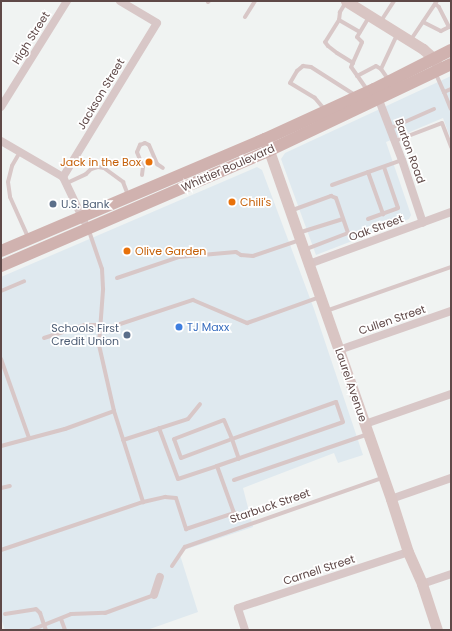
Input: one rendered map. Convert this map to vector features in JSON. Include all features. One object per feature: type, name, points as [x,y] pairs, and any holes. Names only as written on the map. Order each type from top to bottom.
[{"type":"main road","name":"Whittier Boulevard","points":[[1,266],[88,229],[328,116],[374,93],[389,81],[451,50]]},
{"type":"main road","name":"Whittier Boulevard","points":[[328,116],[357,97],[374,93],[437,71],[451,64]]},
{"type":"main road","name":"Whittier Boulevard","points":[[1,251],[128,197],[266,145]]},
{"type":"street","name":"High Street","points":[[1,107],[67,1]]},
{"type":"street","points":[[120,1],[132,4]]},
{"type":"street","points":[[346,1],[410,41],[433,58],[437,71]]},
{"type":"street","name":"Jackson Street","points":[[65,180],[157,23],[132,4]]},
{"type":"street","name":"Barton Road","points":[[374,93],[395,141],[423,222]]},
{"type":"street","points":[[1,141],[65,180],[88,229]]},
{"type":"street","name":"Laurel Avenue","points":[[266,145],[392,499],[408,552],[422,584],[437,630]]},
{"type":"street","name":"Oak Street","points":[[309,264],[451,212]]},
{"type":"street","name":"Cullen Street","points":[[339,350],[451,311]]},
{"type":"street","points":[[367,429],[451,394]]},
{"type":"street","points":[[392,499],[451,478]]},
{"type":"street","name":"Carnell Street","points":[[245,630],[238,608],[408,552]]},
{"type":"street","points":[[422,584],[451,574]]},
{"type":"street","points":[[154,595],[160,577]]},
{"type":"lane","points":[[246,17],[255,1]]},
{"type":"lane","points":[[346,1],[340,12],[339,20],[326,42],[328,46],[337,53],[352,62]]},
{"type":"lane","points":[[380,22],[394,1]]},
{"type":"lane","points":[[410,41],[423,22],[436,3],[440,7],[449,27],[440,31],[423,22]]},
{"type":"lane","points":[[369,16],[357,37],[362,42],[351,66],[357,76],[374,93]]},
{"type":"lane","points":[[339,20],[360,32]]},
{"type":"lane","points":[[381,69],[398,34]]},
{"type":"lane","points":[[328,116],[315,98],[290,83],[297,71],[303,66],[311,67],[357,97]]},
{"type":"lane","points":[[357,76],[376,66],[381,69],[389,81]]},
{"type":"lane","points":[[437,71],[451,109]]},
{"type":"lane","points":[[444,92],[451,89]]},
{"type":"lane","points":[[390,128],[434,109]]},
{"type":"lane","points":[[395,141],[442,123],[451,147]]},
{"type":"lane","points":[[142,175],[143,167],[137,152],[140,145],[145,143],[149,144],[157,164],[162,168]]},
{"type":"lane","points":[[20,152],[12,166],[8,182],[10,197],[29,240]]},
{"type":"lane","points":[[332,185],[402,160]]},
{"type":"lane","points":[[65,180],[86,174],[92,169],[98,167],[104,168],[123,182],[128,197]]},
{"type":"lane","points":[[368,219],[398,208],[384,167]]},
{"type":"lane","points":[[368,172],[383,214]]},
{"type":"lane","points":[[117,278],[179,256],[236,252],[240,255],[253,256],[301,241],[348,233],[336,198],[331,196],[290,211]]},
{"type":"lane","points":[[301,241],[343,219]]},
{"type":"lane","points":[[88,229],[102,269],[103,290],[99,345],[114,411],[143,502]]},
{"type":"lane","points":[[326,311],[451,266]]},
{"type":"lane","points":[[1,291],[24,281]]},
{"type":"lane","points":[[99,331],[193,300],[247,323],[321,297]]},
{"type":"lane","points":[[44,338],[85,325],[100,325]]},
{"type":"lane","points":[[1,359],[29,438]]},
{"type":"lane","points":[[159,428],[178,479],[239,459],[343,422],[336,402],[232,439],[181,458],[174,439],[224,420],[232,439],[239,459]]},
{"type":"lane","points":[[123,440],[188,419],[200,404]]},
{"type":"lane","points":[[1,446],[65,429],[114,411]]},
{"type":"lane","points":[[234,480],[367,429]]},
{"type":"lane","points":[[1,550],[143,502],[165,497],[176,498],[186,530],[234,513],[217,466]]},
{"type":"lane","name":"Starbuck Street","points":[[172,566],[185,547],[384,478]]},
{"type":"lane","points":[[1,488],[10,486]]},
{"type":"lane","points":[[31,630],[71,614],[105,613],[154,595]]},
{"type":"lane","points":[[5,614],[36,609],[39,611],[46,630]]},
{"type":"lane","points":[[61,618],[65,630]]},
{"type":"shaded area","points":[[451,76],[451,140],[443,118],[386,142],[411,215],[409,219],[316,255],[281,159],[285,153]]},
{"type":"shaded area","points":[[257,167],[262,170],[314,309],[363,455],[338,463],[334,453],[243,488],[253,527],[184,550],[180,555],[198,612],[147,630],[5,630],[1,618],[1,277]]},
{"type":"place","name":"Jack in the Box","points":[[149,162]]},
{"type":"place","name":"Chili's","points":[[232,202]]},
{"type":"place","name":"U.S. Bank","points":[[53,204]]},
{"type":"place","name":"Olive Garden","points":[[127,251]]},
{"type":"place","name":"TJ Maxx","points":[[179,327]]},
{"type":"place","name":"Schools First Credit Union","points":[[127,335]]}]
